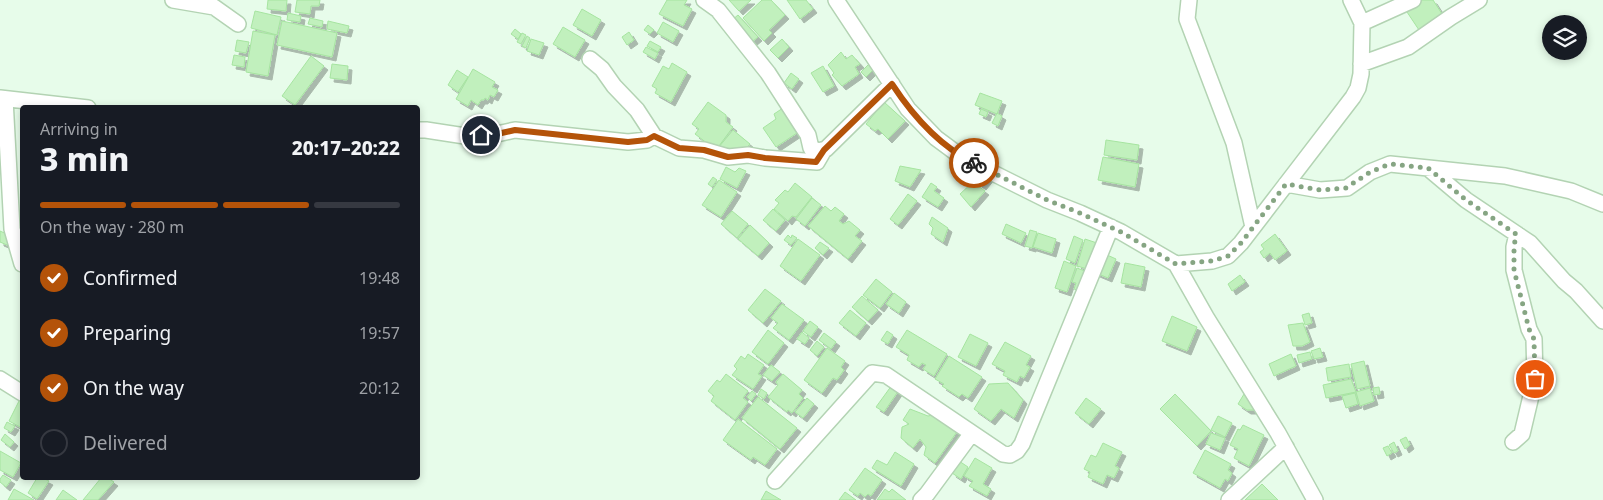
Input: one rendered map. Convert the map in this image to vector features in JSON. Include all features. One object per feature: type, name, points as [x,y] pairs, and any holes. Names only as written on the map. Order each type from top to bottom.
[{"type":"street","points":[[173,0],[214,8],[238,24]]},
{"type":"street","points":[[704,0],[718,10],[768,74],[808,135],[811,148],[818,152],[824,150]]},
{"type":"street","points":[[836,0],[908,109],[936,138],[963,158],[1047,200],[1111,227],[1176,264],[1316,500]]},
{"type":"street","points":[[1189,0],[1187,19],[1234,143],[1253,227]]},
{"type":"street","points":[[1176,264],[1212,261],[1228,256],[1241,243],[1353,97],[1358,88],[1361,64],[1362,23],[1351,0]]},
{"type":"street","points":[[1362,23],[1413,0]]},
{"type":"street","points":[[1361,64],[1408,47],[1479,0]]},
{"type":"street","points":[[590,59],[602,69],[614,86],[637,110],[654,136],[679,148],[704,150],[728,157],[748,155],[816,162],[824,150],[892,84]]},
{"type":"street","points":[[20,257],[12,229],[3,98],[62,105]]},
{"type":"street","points":[[420,130],[465,136],[497,134],[515,130],[628,142],[647,140],[654,136]]},
{"type":"street","points":[[1286,184],[1320,190],[1346,188],[1370,172],[1390,164],[1505,176],[1571,191],[1603,204]]},
{"type":"street","points":[[1428,168],[1466,200],[1530,243],[1603,321]]},
{"type":"street","points":[[775,481],[872,374],[886,375],[1003,454],[1010,455],[1017,451],[1022,444],[1111,227]]},
{"type":"street","points":[[1513,442],[1522,434],[1535,379],[1534,339],[1529,329],[1514,270],[1516,234]]},
{"type":"street","points":[[0,379],[20,392]]},
{"type":"street","points":[[921,500],[972,433]]},
{"type":"street","points":[[1230,500],[1286,447]]},
{"type":"building","points":[[268,0],[287,0],[286,11],[267,9]]},
{"type":"building","points":[[297,0],[320,0],[319,6],[311,6],[310,14],[295,12]]},
{"type":"building","points":[[667,0],[687,0],[684,5],[692,9],[683,26],[659,14]]},
{"type":"building","points":[[729,0],[751,0],[739,11]]},
{"type":"building","points":[[762,0],[771,0],[785,15],[769,30],[772,33],[764,41],[743,18]]},
{"type":"building","points":[[787,0],[806,0],[813,9],[800,19]]},
{"type":"building","points":[[1419,0],[1433,0],[1444,17],[1421,33],[1405,9]]},
{"type":"building","points":[[582,9],[601,20],[592,36],[573,25]]},
{"type":"building","points":[[255,11],[281,17],[277,35],[251,28]]},
{"type":"building","points":[[288,13],[301,16],[300,22],[287,20]]},
{"type":"building","points":[[738,15],[758,37],[752,42],[732,20]]},
{"type":"building","points":[[310,18],[323,21],[322,27],[308,24]]},
{"type":"building","points":[[282,21],[337,33],[332,57],[277,45]]},
{"type":"building","points":[[328,21],[349,26],[347,33],[327,29]]},
{"type":"building","points":[[663,22],[679,31],[673,42],[657,33]]},
{"type":"building","points":[[648,25],[654,30],[650,34],[644,30]]},
{"type":"building","points":[[563,27],[585,40],[575,57],[553,44]]},
{"type":"building","points":[[515,29],[521,34],[518,39],[511,34]]},
{"type":"building","points":[[253,31],[275,35],[268,76],[246,72]]},
{"type":"building","points":[[629,32],[634,40],[627,45],[622,37]]},
{"type":"building","points":[[522,33],[526,35],[521,44],[517,42]]},
{"type":"building","points":[[527,36],[530,38],[526,48],[522,46]]},
{"type":"building","points":[[531,39],[544,43],[539,55],[527,51]]},
{"type":"building","points":[[782,39],[789,47],[778,58],[770,50]]},
{"type":"building","points":[[237,40],[249,42],[246,53],[235,51]]},
{"type":"building","points":[[650,41],[661,47],[658,52],[647,46]]},
{"type":"building","points":[[646,47],[658,53],[655,59],[643,52]]},
{"type":"building","points":[[841,52],[846,59],[852,55],[860,64],[855,67],[859,74],[842,86],[832,75],[834,73],[828,65]]},
{"type":"building","points":[[234,55],[245,57],[244,67],[232,65]]},
{"type":"building","points":[[311,56],[324,66],[295,105],[282,96]]},
{"type":"building","points":[[672,63],[687,72],[671,102],[655,93],[657,89],[652,86],[663,66],[669,69]]},
{"type":"building","points":[[332,64],[348,66],[347,80],[330,78]]},
{"type":"building","points":[[869,64],[874,69],[866,77],[861,72]]},
{"type":"building","points":[[823,66],[834,86],[823,92],[811,73]]},
{"type":"building","points":[[473,69],[495,82],[492,87],[498,90],[494,97],[490,95],[488,100],[485,98],[481,100],[478,105],[471,100],[468,106],[456,99]]},
{"type":"building","points":[[457,70],[468,77],[458,92],[448,85]]},
{"type":"building","points":[[791,73],[799,79],[792,89],[784,83]]},
{"type":"building","points":[[980,93],[1002,101],[997,114],[975,105]]},
{"type":"building","points":[[708,102],[726,115],[726,122],[733,127],[716,150],[695,134],[699,129],[692,124]]},
{"type":"building","points":[[884,102],[905,121],[888,139],[878,129],[875,131],[866,124]]},
{"type":"building","points":[[786,106],[800,127],[795,130],[797,133],[776,147],[763,128],[776,119],[774,114]]},
{"type":"building","points":[[981,109],[988,112],[986,117],[979,114]]},
{"type":"building","points":[[997,113],[1002,116],[998,126],[992,123]]},
{"type":"building","points":[[733,130],[750,144],[740,155],[733,148],[727,155],[718,148]]},
{"type":"building","points":[[1106,140],[1139,145],[1137,160],[1104,155]]},
{"type":"building","points":[[1103,157],[1139,164],[1135,187],[1098,180]]},
{"type":"building","points":[[975,165],[991,175],[982,186],[967,175]]},
{"type":"building","points":[[900,166],[921,170],[910,187],[895,181]]},
{"type":"building","points":[[726,167],[735,172],[739,168],[746,171],[737,188],[720,179]]},
{"type":"building","points":[[713,177],[717,180],[712,187],[708,184]]},
{"type":"building","points":[[719,180],[737,192],[721,217],[702,205]]},
{"type":"building","points":[[973,182],[985,191],[971,207],[960,194]]},
{"type":"building","points":[[795,183],[812,197],[796,217],[792,216],[788,221],[774,209],[779,203],[775,200],[785,190],[788,192]]},
{"type":"building","points":[[931,183],[937,187],[934,191],[944,198],[938,207],[922,197]]},
{"type":"building","points":[[908,194],[917,201],[898,225],[890,219]]},
{"type":"building","points":[[812,198],[821,205],[805,226],[796,219]]},
{"type":"building","points":[[825,206],[831,211],[835,207],[844,214],[839,221],[843,224],[849,221],[860,230],[855,236],[862,241],[848,259],[808,226]]},
{"type":"building","points":[[773,209],[785,220],[776,231],[763,220]]},
{"type":"building","points":[[732,211],[748,224],[737,238],[721,224]]},
{"type":"building","points":[[932,217],[948,228],[943,242],[931,234],[933,228],[929,224]]},
{"type":"building","points":[[1006,224],[1026,233],[1021,243],[1002,234]]},
{"type":"building","points":[[750,225],[769,243],[758,256],[738,239]]},
{"type":"building","points":[[1030,230],[1037,232],[1032,248],[1025,246]]},
{"type":"building","points":[[0,231],[11,236],[7,245],[0,242]]},
{"type":"building","points":[[1038,233],[1056,239],[1052,253],[1033,247]]},
{"type":"building","points":[[1275,234],[1287,251],[1275,260],[1270,253],[1264,258],[1260,252],[1264,249],[1261,245]]},
{"type":"building","points":[[788,235],[791,238],[792,235],[797,238],[791,245],[784,240]]},
{"type":"building","points":[[1074,236],[1083,240],[1075,263],[1066,259]]},
{"type":"building","points":[[798,239],[820,255],[801,281],[780,266]]},
{"type":"building","points":[[1085,239],[1100,244],[1091,270],[1077,266]]},
{"type":"building","points":[[820,242],[829,248],[823,255],[815,248]]},
{"type":"building","points":[[1105,254],[1116,259],[1108,278],[1096,273]]},
{"type":"building","points":[[1064,261],[1076,266],[1067,292],[1055,288]]},
{"type":"building","points":[[1125,263],[1145,267],[1141,287],[1121,283]]},
{"type":"building","points":[[1077,268],[1090,273],[1083,292],[1074,289],[1076,283],[1072,282]]},
{"type":"building","points":[[1240,275],[1245,282],[1232,291],[1228,284]]},
{"type":"building","points":[[876,279],[892,292],[880,308],[863,295]]},
{"type":"building","points":[[765,289],[781,301],[763,323],[748,310]]},
{"type":"building","points":[[894,293],[906,302],[899,313],[886,304]]},
{"type":"building","points":[[862,296],[878,310],[868,321],[852,307]]},
{"type":"building","points":[[782,304],[804,320],[789,340],[773,328],[778,323],[771,318]]},
{"type":"building","points":[[850,310],[866,323],[856,336],[839,323]]},
{"type":"building","points":[[1309,313],[1312,323],[1305,325],[1302,315]]},
{"type":"building","points":[[1172,316],[1197,327],[1187,351],[1162,341]]},
{"type":"building","points":[[810,321],[818,327],[811,337],[803,331]]},
{"type":"building","points":[[1303,323],[1310,342],[1302,346],[1293,346],[1288,325]]},
{"type":"building","points":[[768,330],[784,343],[768,364],[752,352]]},
{"type":"building","points":[[907,330],[947,354],[934,376],[923,369],[926,365],[922,363],[919,367],[907,360],[909,355],[896,347]]},
{"type":"building","points":[[887,331],[893,335],[888,344],[881,340]]},
{"type":"building","points":[[802,332],[809,338],[805,344],[797,339]]},
{"type":"building","points":[[824,333],[836,342],[831,349],[819,340]]},
{"type":"building","points":[[970,334],[988,343],[976,366],[958,357]]},
{"type":"building","points":[[817,341],[824,347],[817,356],[810,350]]},
{"type":"building","points":[[1005,342],[1031,356],[1026,365],[1030,367],[1024,378],[1020,376],[1017,382],[1003,375],[1005,371],[992,364]]},
{"type":"building","points":[[827,348],[845,361],[841,367],[844,370],[837,380],[833,378],[822,393],[804,380]]},
{"type":"building","points":[[1320,348],[1323,357],[1314,359],[1311,351]]},
{"type":"building","points":[[1310,352],[1312,359],[1299,363],[1297,355]]},
{"type":"building","points":[[748,354],[764,365],[758,374],[762,376],[753,389],[732,375],[737,369],[734,366],[741,356],[745,359]]},
{"type":"building","points":[[1291,354],[1296,366],[1274,376],[1269,364]]},
{"type":"building","points":[[949,356],[982,377],[968,398],[962,394],[959,397],[935,379]]},
{"type":"building","points":[[1364,361],[1370,386],[1357,389],[1351,364]]},
{"type":"building","points":[[1349,364],[1351,377],[1328,381],[1326,368]]},
{"type":"building","points":[[771,365],[780,372],[772,381],[763,375]]},
{"type":"building","points":[[726,374],[748,391],[743,398],[748,402],[735,420],[711,401],[714,396],[708,391],[717,380],[720,382]]},
{"type":"building","points":[[783,374],[802,390],[799,394],[803,398],[792,413],[788,410],[787,412],[768,397],[778,385],[776,382]]},
{"type":"building","points":[[1351,379],[1356,392],[1326,398],[1323,385]]},
{"type":"building","points":[[1008,383],[1023,400],[1014,418],[1001,409],[991,421],[974,409],[989,384]]},
{"type":"building","points":[[892,385],[899,390],[884,412],[876,407]]},
{"type":"building","points":[[1379,387],[1380,394],[1374,395],[1373,388]]},
{"type":"building","points":[[1370,388],[1374,401],[1360,406],[1356,392]]},
{"type":"building","points":[[761,389],[767,393],[764,399],[758,395]]},
{"type":"building","points":[[752,391],[756,394],[751,401],[747,397]]},
{"type":"building","points":[[1355,393],[1358,404],[1346,408],[1342,396]]},
{"type":"building","points":[[1175,394],[1211,431],[1197,446],[1160,409]]},
{"type":"building","points":[[1244,394],[1257,401],[1256,410],[1247,410],[1238,404]]},
{"type":"building","points":[[758,397],[797,428],[780,449],[742,418]]},
{"type":"building","points":[[807,398],[814,404],[803,418],[795,412]]},
{"type":"building","points":[[1086,398],[1101,409],[1089,424],[1075,413]]},
{"type":"building","points":[[20,399],[20,427],[9,421]]},
{"type":"building","points":[[910,409],[928,416],[937,414],[959,429],[935,463],[924,455],[926,447],[920,439],[913,448],[901,438],[902,427],[909,424],[903,420]]},
{"type":"building","points":[[1218,416],[1232,423],[1225,437],[1211,430]]},
{"type":"building","points":[[738,419],[777,449],[765,465],[753,457],[751,460],[723,440]]},
{"type":"building","points":[[7,422],[15,426],[11,432],[4,428]]},
{"type":"building","points":[[1243,425],[1264,435],[1249,466],[1234,458],[1238,449],[1230,445],[1238,429],[1240,430]]},
{"type":"building","points":[[1211,433],[1225,438],[1220,450],[1206,444]]},
{"type":"building","points":[[5,434],[14,442],[10,447],[1,440]]},
{"type":"building","points":[[1406,437],[1410,445],[1405,449],[1400,440]]},
{"type":"building","points":[[1394,442],[1398,451],[1394,453],[1389,445]]},
{"type":"building","points":[[1103,443],[1122,452],[1115,466],[1119,468],[1114,478],[1107,475],[1103,484],[1088,477],[1090,472],[1084,469],[1091,455],[1096,457]]},
{"type":"building","points":[[1388,446],[1392,453],[1387,456],[1383,448]]},
{"type":"building","points":[[1205,450],[1231,464],[1228,470],[1232,473],[1228,481],[1225,479],[1220,488],[1193,473]]},
{"type":"building","points":[[0,451],[20,462],[13,477],[0,470]]},
{"type":"building","points":[[895,452],[914,464],[901,486],[872,468],[877,460],[887,465]]},
{"type":"building","points":[[975,458],[992,468],[983,484],[991,489],[987,496],[969,486],[973,481],[964,476]]},
{"type":"building","points":[[959,461],[968,467],[961,479],[952,473]]},
{"type":"building","points":[[865,468],[882,480],[871,496],[868,494],[865,497],[860,493],[858,496],[849,490]]},
{"type":"building","points":[[3,475],[11,480],[6,487],[0,482]]},
{"type":"building","points":[[36,480],[49,481],[37,499],[28,493]]},
{"type":"building","points":[[99,480],[111,480],[114,482],[98,500],[83,500]]},
{"type":"building","points":[[1262,484],[1278,500],[1245,500]]},
{"type":"building","points":[[14,489],[34,500],[8,500]]},
{"type":"building","points":[[885,489],[889,492],[892,489],[906,500],[877,500]]},
{"type":"building","points":[[63,490],[77,500],[56,500]]},
{"type":"building","points":[[766,491],[781,500],[761,500]]},
{"type":"building","points":[[845,492],[856,500],[839,500]]},
{"type":"way so far","points":[[974,163],[1047,200],[1121,232],[1176,264],[1212,261],[1228,256],[1241,243],[1286,184],[1320,190],[1346,188],[1370,172],[1390,164],[1428,168],[1466,200],[1516,234],[1514,270],[1529,329],[1534,339],[1535,379]]},
{"type":"route","points":[[481,135],[515,130],[628,142],[647,140],[654,136],[679,148],[704,150],[728,157],[748,155],[816,162],[824,150],[892,84],[908,109],[936,138],[963,158],[974,163]]}]
